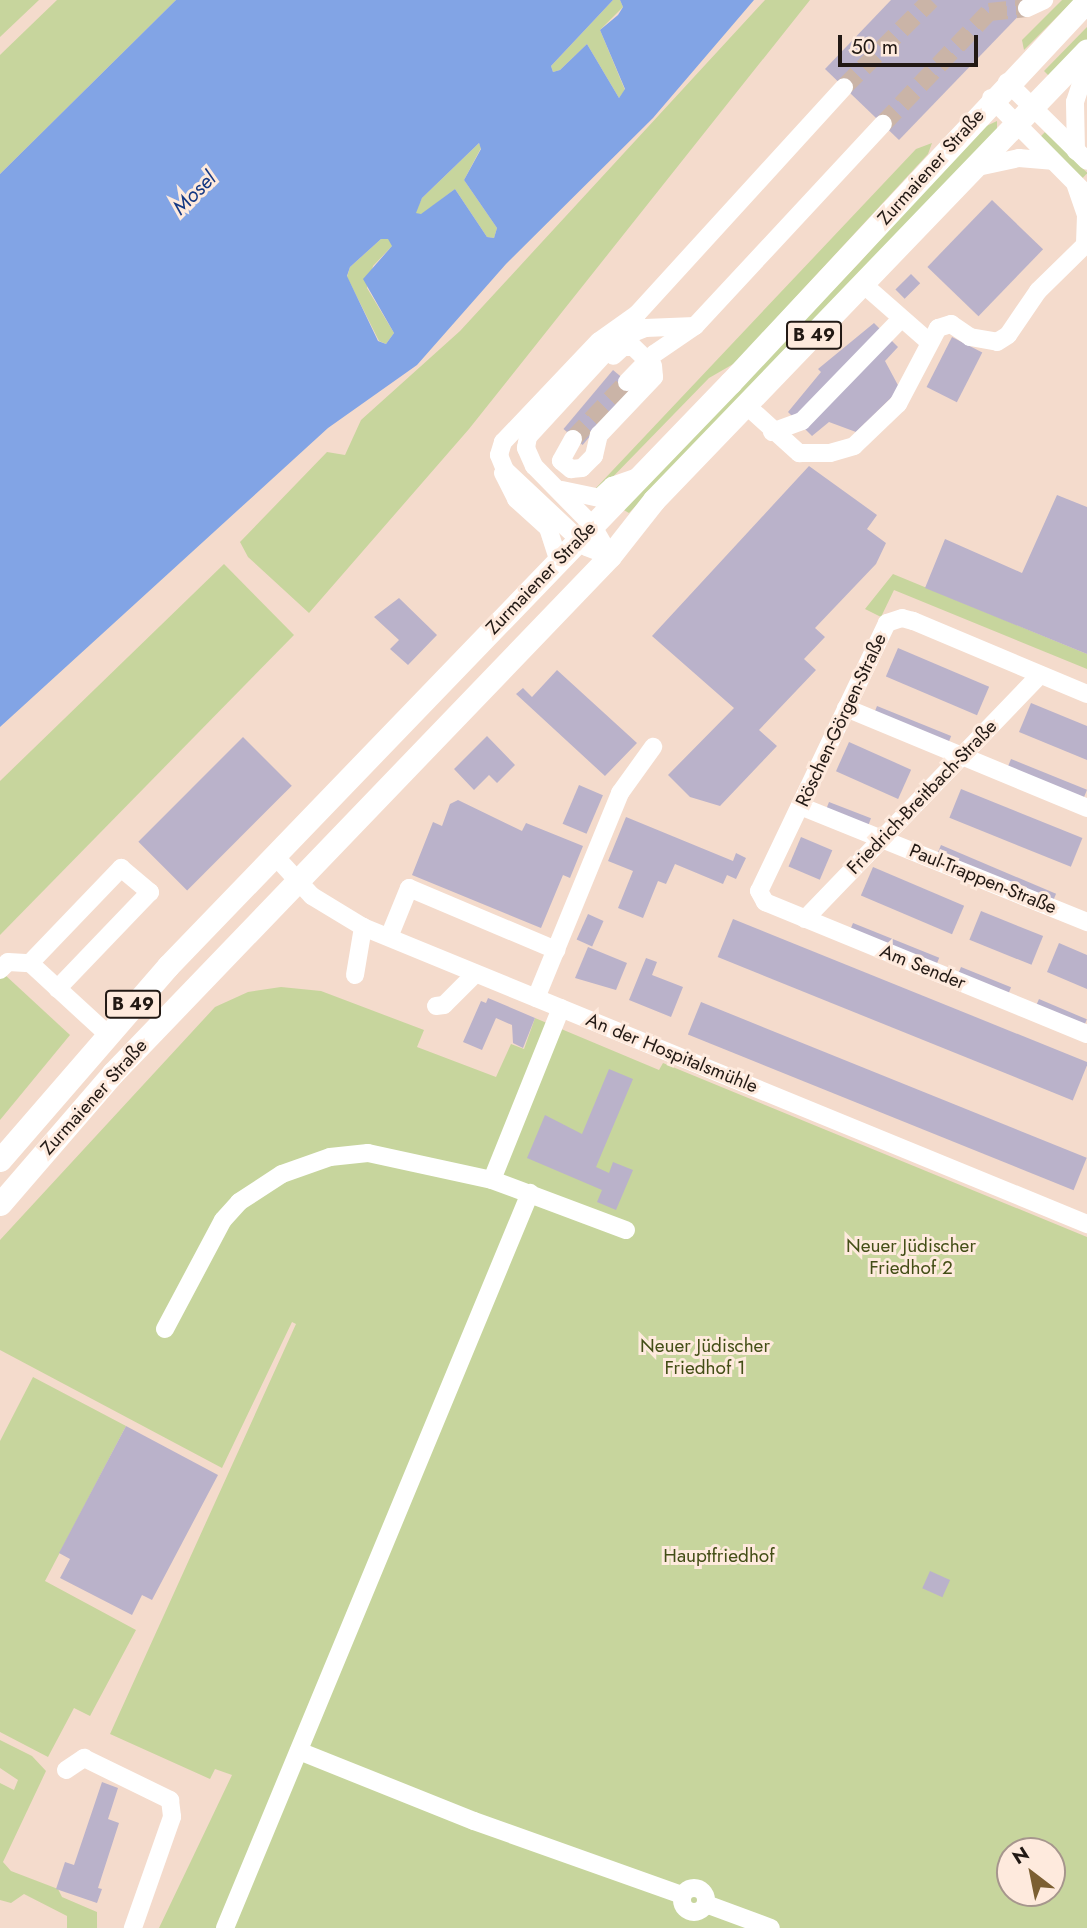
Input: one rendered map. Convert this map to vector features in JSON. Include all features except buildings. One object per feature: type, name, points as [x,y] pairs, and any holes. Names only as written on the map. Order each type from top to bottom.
[{"type":"main road","name":"Zurmaiener Straße","points":[[0,1160],[106,1033],[872,233],[999,90],[1087,1]]},
{"type":"main road","name":"Zurmaiener Straße","points":[[0,1204],[113,1073],[610,556],[654,500],[1087,50]]},
{"type":"main road","points":[[197,936],[222,962]]},
{"type":"street","points":[[1027,8],[1044,0]]},
{"type":"street","points":[[1082,156],[1075,103],[1087,64]]},
{"type":"street","points":[[558,559],[548,528],[516,499],[502,466],[500,447],[507,436],[599,341],[638,314],[844,87]]},
{"type":"street","points":[[999,90],[1024,114],[1082,156]]},
{"type":"street","points":[[746,405],[772,432],[790,440],[799,453],[830,453],[854,446],[898,404],[929,342],[943,324],[985,342],[1008,335],[1038,291],[1086,243],[1086,215],[1081,189],[1052,161],[1024,114]]},
{"type":"street","points":[[627,382],[648,360],[695,326],[883,124]]},
{"type":"street","points":[[972,169],[1019,158],[1052,161]]},
{"type":"street","points":[[863,284],[900,320],[929,342]]},
{"type":"street","points":[[772,432],[802,421],[900,320]]},
{"type":"street","points":[[585,532],[529,456],[530,434],[618,339],[645,328],[695,326]]},
{"type":"street","points":[[530,434],[557,418],[619,349],[633,347],[655,369],[653,380],[600,435],[594,456],[582,468],[571,469],[561,461],[573,439]]},
{"type":"street","points":[[502,466],[585,532],[610,556]]},
{"type":"street","points":[[553,486],[599,498],[612,486],[638,477]]},
{"type":"street","name":"Röschen-Görgen-Straße","points":[[761,898],[761,883],[884,628],[894,619],[913,621],[1087,694]]},
{"type":"street","name":"Friedrich-Breitbach-Straße","points":[[805,919],[1040,675]]},
{"type":"street","points":[[846,708],[1087,808]]},
{"type":"street","points":[[536,998],[620,793],[653,747]]},
{"type":"street","name":"Paul-Trappen-Straße","points":[[800,806],[1087,922]]},
{"type":"street","name":"An der Hospitalsmühle","points":[[274,855],[312,896],[363,927],[1087,1224]]},
{"type":"street","points":[[30,963],[121,867],[150,892],[57,989]]},
{"type":"street","points":[[389,937],[409,888],[556,950]]},
{"type":"street","name":"Am Sender","points":[[761,898],[805,919],[1087,1034]]},
{"type":"street","points":[[355,975],[363,927]]},
{"type":"street","points":[[0,970],[8,962],[30,963],[106,1033]]},
{"type":"street","points":[[436,1006],[444,1005],[475,974]]},
{"type":"street","points":[[492,1180],[561,1008]]},
{"type":"street","points":[[165,1329],[223,1220],[239,1202],[282,1174],[330,1157],[368,1153],[492,1180],[626,1230]]},
{"type":"street","points":[[225,1928],[530,1193]]},
{"type":"street","points":[[299,1751],[474,1821],[682,1895],[683,1907],[689,1912],[701,1911],[706,1904],[771,1928]]},
{"type":"street","points":[[66,1770],[84,1758],[100,1768],[164,1794],[173,1807],[132,1928]]},
{"type":"green space","points":[[0,0],[39,0],[0,37]]},
{"type":"green space","points":[[57,0],[176,0],[0,174],[0,55]]},
{"type":"green space","points":[[613,0],[620,0],[623,7],[600,30],[625,90],[619,98],[587,44],[560,70],[553,72],[551,66]]},
{"type":"green space","points":[[765,0],[810,0],[469,429],[309,613],[248,557],[240,542],[327,452],[345,455],[361,420],[460,331]]},
{"type":"green space","points":[[1062,0],[1074,0],[1024,50],[1022,40]]},
{"type":"green space","points":[[1087,27],[1087,40],[1050,77],[1044,71]]},
{"type":"green space","points":[[997,121],[997,129],[629,513],[622,509],[860,262],[980,129]]},
{"type":"green space","points":[[1045,132],[1087,173],[1083,178],[1040,137]]},
{"type":"green space","points":[[479,143],[481,148],[464,180],[497,228],[494,238],[487,237],[455,189],[421,215],[415,213],[422,198]]},
{"type":"green space","points":[[932,143],[928,154],[735,363],[709,378],[603,487],[595,489],[916,149]]},
{"type":"green space","points":[[388,238],[393,245],[373,266],[367,288],[394,333],[386,344],[379,341],[347,277],[350,267],[381,239]]},
{"type":"green space","points":[[224,564],[294,635],[0,935],[0,781]]},
{"type":"green space","points":[[893,574],[1087,654],[1087,669],[894,590],[881,617],[865,609]]},
{"type":"green space","points":[[4,974],[70,1035],[0,1120],[0,978]]},
{"type":"green space","name":"Hauptfriedhof","points":[[281,987],[321,991],[424,1030],[417,1047],[496,1077],[511,1044],[524,1049],[535,1018],[659,1070],[663,1063],[1087,1237],[1087,1928],[159,1928],[232,1775],[215,1769],[210,1779],[110,1734],[296,1324],[292,1322],[222,1468],[0,1350],[0,1240],[215,1007],[248,992]]},
{"type":"green space","points":[[33,1377],[126,1426],[45,1581],[136,1630],[90,1716],[74,1708],[48,1757],[0,1732],[0,1441]]},
{"type":"green space","points":[[0,1740],[32,1756],[46,1771],[3,1862],[11,1871],[58,1889],[62,1897],[97,1912],[97,1928],[67,1928],[67,1916],[24,1894],[11,1903],[0,1900],[0,1783],[14,1790],[18,1780],[0,1768]]},
{"type":"water","name":"Mosel","points":[[176,0],[613,0],[551,66],[553,72],[560,70],[587,44],[619,98],[625,89],[600,30],[618,15],[623,7],[620,0],[754,0],[653,118],[506,264],[417,365],[328,428],[0,727],[0,174]],"holes":[[[479,143],[481,149],[464,180],[497,228],[494,238],[487,237],[455,189],[421,214],[416,213],[422,198]],[[381,239],[388,239],[392,246],[363,279],[394,333],[386,344],[378,341],[347,276],[350,267]]]},
{"type":"tunnel","points":[[844,87],[931,0]]},
{"type":"tunnel","points":[[883,124],[989,12],[1027,8]]},
{"type":"tunnel","points":[[573,439],[627,382]]},
{"type":"park label","name":"Neuer Jüdischer Friedhof 2","points":[[911,1257]]},
{"type":"park label","name":"Neuer Jüdischer Friedhof 1","points":[[705,1357]]}]
